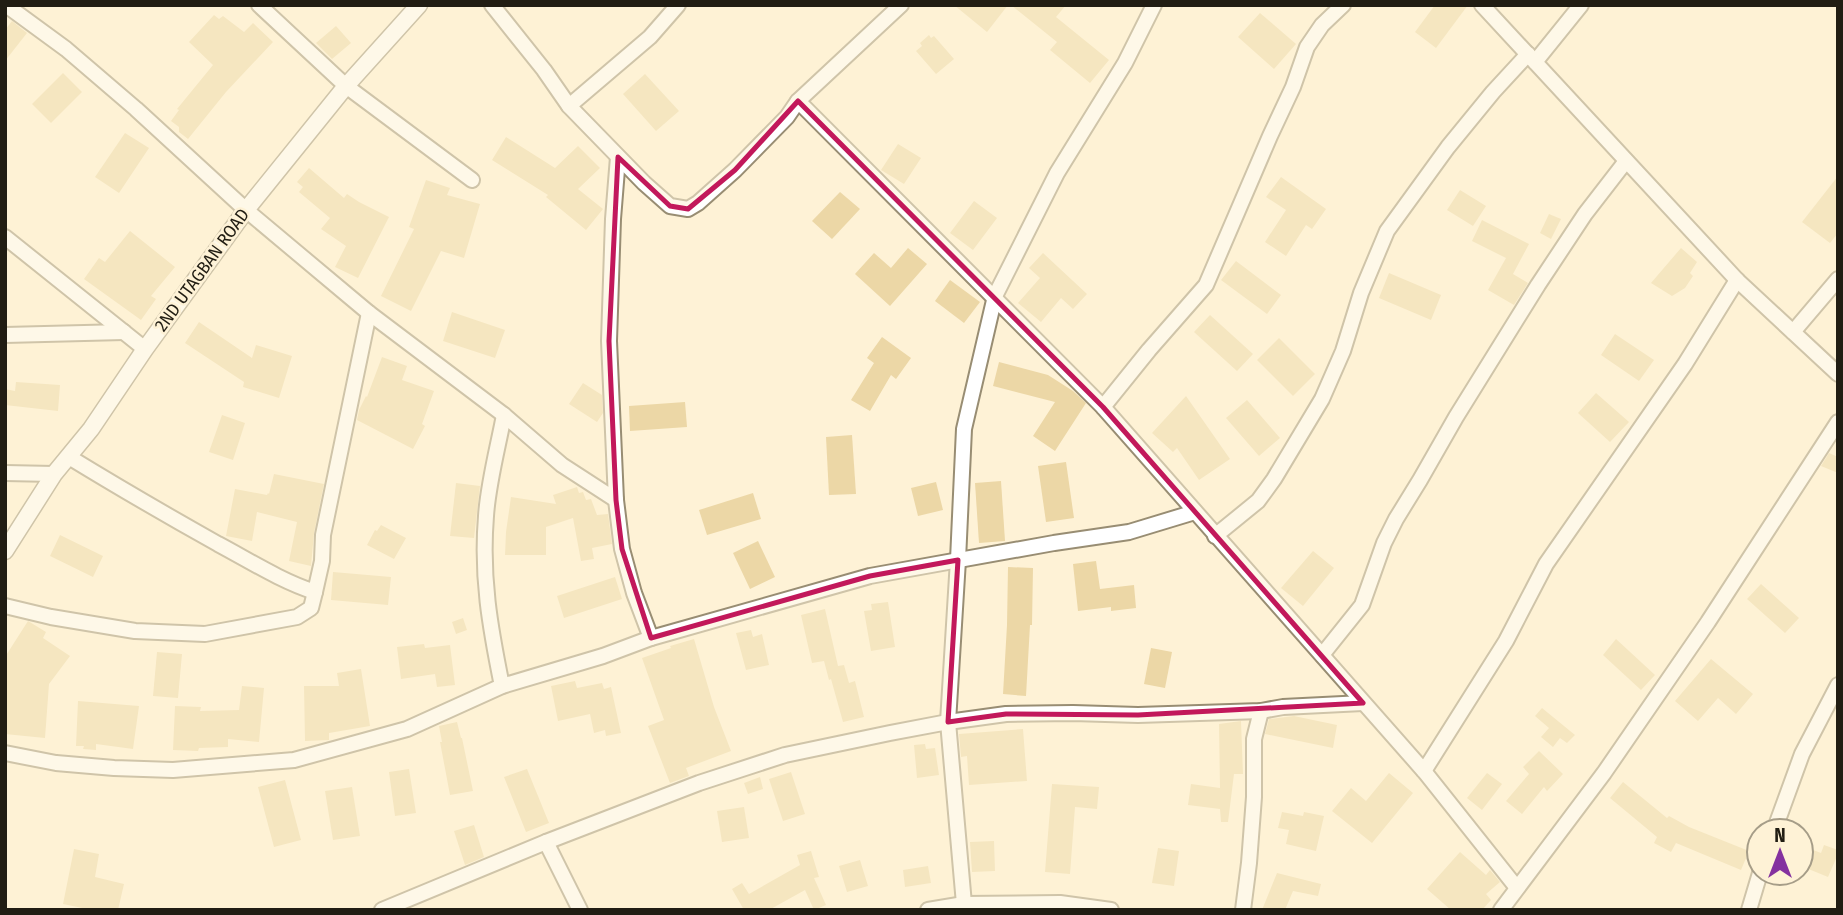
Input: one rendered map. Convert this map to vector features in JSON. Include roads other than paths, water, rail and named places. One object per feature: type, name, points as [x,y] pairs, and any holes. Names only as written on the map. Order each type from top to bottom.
[{"type":"street","points":[[6,5],[65,49],[136,109],[246,210],[369,313],[504,415],[562,465],[616,500]]},
{"type":"street","points":[[259,5],[346,86],[472,180]]},
{"type":"street","name":"2ND UTAGBAN ROAD","points":[[5,551],[54,474],[90,429],[246,210],[346,86],[419,5]]},
{"type":"street","points":[[492,5],[569,106],[670,206],[688,209],[735,170],[787,117],[798,101],[901,5]]},
{"type":"street","points":[[569,106],[650,37],[678,5]]},
{"type":"street","points":[[964,904],[948,722],[964,429],[995,296],[1057,173],[1125,62],[1154,5]]},
{"type":"street","points":[[1103,407],[1206,285],[1293,87],[1307,47],[1322,25],[1343,5]]},
{"type":"street","points":[[1482,5],[1737,280],[1838,374]]},
{"type":"street","points":[[1215,536],[1258,500],[1275,479],[1322,399],[1343,351],[1361,293],[1387,232],[1448,147],[1493,92],[1531,58],[1581,5]]},
{"type":"street","points":[[798,101],[1103,407],[1423,771],[1517,888]]},
{"type":"street","points":[[618,157],[609,341],[616,500],[622,548],[634,593],[651,638]]},
{"type":"street","points":[[1322,654],[1362,605],[1376,562],[1390,531],[1456,417],[1585,214],[1626,161]]},
{"type":"street","points":[[5,237],[145,349]]},
{"type":"street","points":[[1793,332],[1838,279]]},
{"type":"street","points":[[1423,771],[1506,641],[1545,564],[1685,364],[1737,280]]},
{"type":"street","points":[[5,606],[51,617],[135,631],[205,634],[297,617],[311,608],[322,561],[323,535],[369,313]]},
{"type":"street","points":[[5,334],[124,332]]},
{"type":"street","points":[[502,686],[489,621],[485,579],[486,514],[504,415]]},
{"type":"street","points":[[1501,910],[1619,752],[1708,622],[1838,422]]},
{"type":"street","points":[[69,457],[252,562],[299,587],[315,592]]},
{"type":"street","points":[[5,473],[54,474]]},
{"type":"street","points":[[5,753],[56,763],[173,770],[294,760],[407,729],[502,686],[603,656],[651,638],[870,576],[1129,532],[1195,512]]},
{"type":"street","points":[[1779,817],[1802,754],[1838,685]]},
{"type":"street","points":[[382,910],[546,842],[699,783],[785,755],[948,722],[1006,714],[1138,715],[1363,703]]},
{"type":"street","points":[[1242,910],[1254,797],[1254,739],[1261,710]]},
{"type":"street","points":[[546,842],[580,910]]},
{"type":"street","points":[[1749,910],[1756,887]]},
{"type":"street","points":[[928,910],[964,904],[1060,903],[1111,910]]}]
